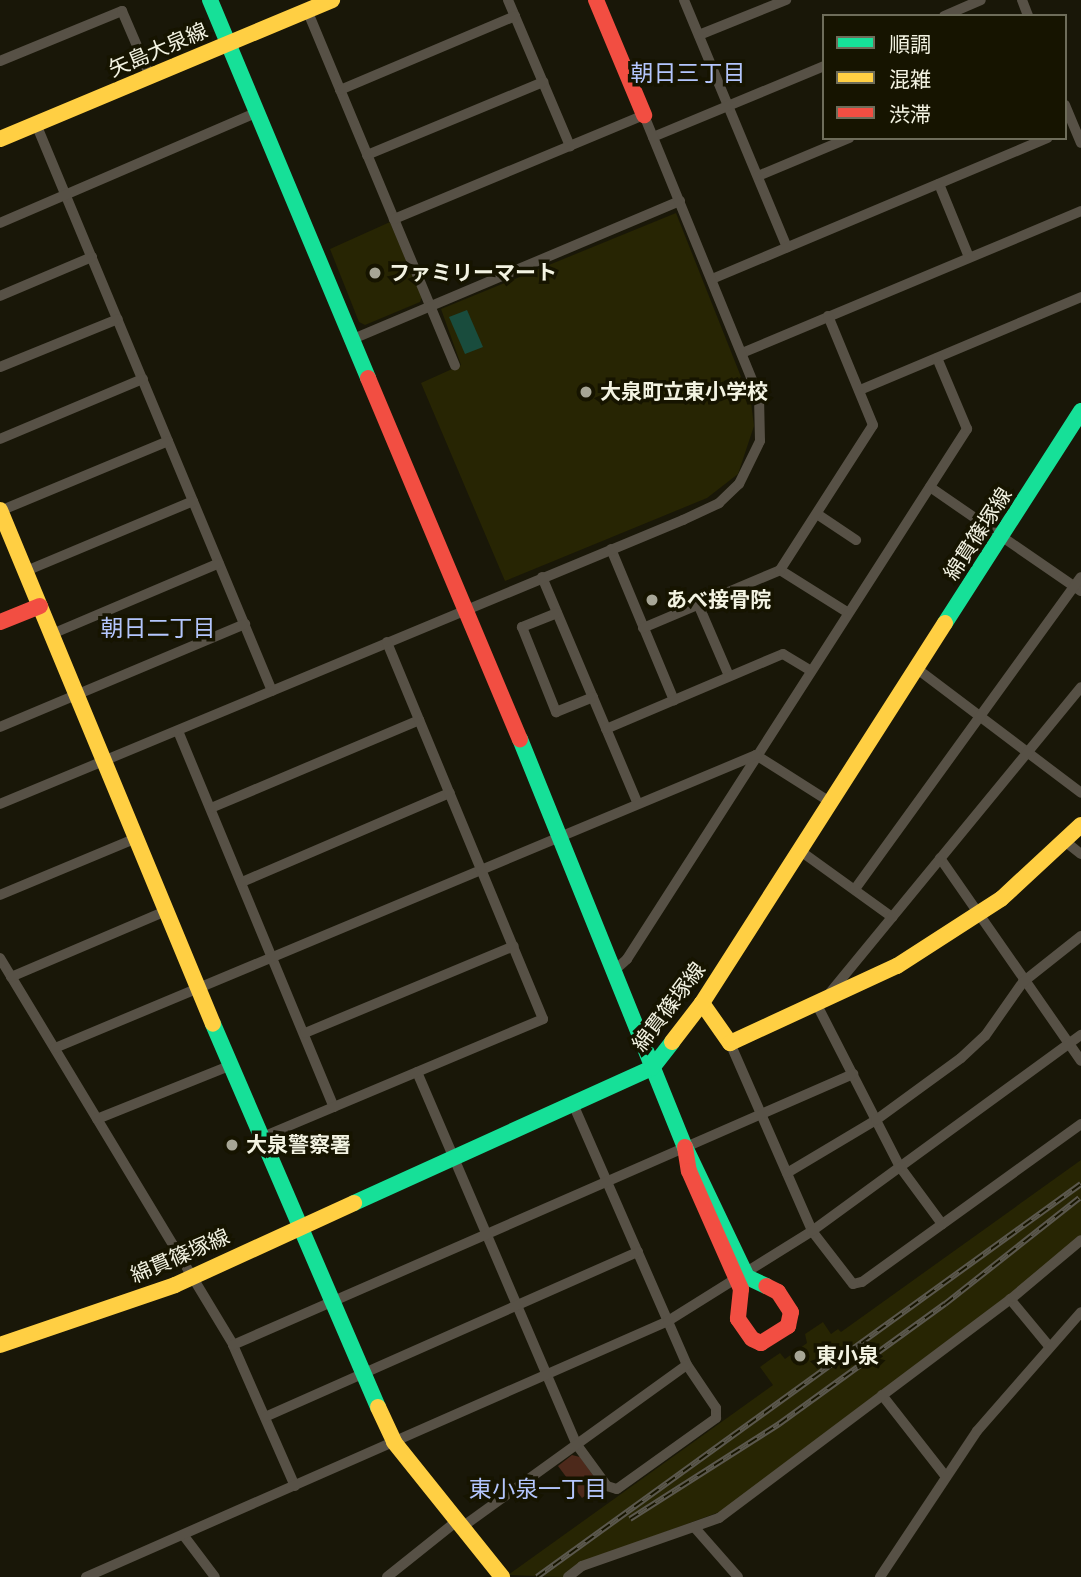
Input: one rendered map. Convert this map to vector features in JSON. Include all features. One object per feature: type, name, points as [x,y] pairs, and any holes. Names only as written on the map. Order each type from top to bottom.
[{"type":"street","points":[[210,0],[466,609],[616,970],[652,1068],[740,1275]]},
{"type":"street","name":"矢島大泉線","points":[[0,139],[332,0]]},
{"type":"street","points":[[508,0],[570,146]]},
{"type":"street","points":[[0,804],[719,503],[739,484],[753,460],[761,421],[759,397],[596,0]]},
{"type":"street","points":[[684,0],[788,247]]},
{"type":"street","points":[[699,35],[786,0]]},
{"type":"street","points":[[949,14],[981,0]]},
{"type":"street","points":[[0,61],[120,5],[149,76]]},
{"type":"street","points":[[307,10],[455,365]]},
{"type":"street","points":[[340,90],[515,16]]},
{"type":"street","points":[[653,137],[822,67]]},
{"type":"street","points":[[368,155],[543,82]]},
{"type":"street","points":[[1067,110],[1081,143]]},
{"type":"street","points":[[0,223],[258,112]]},
{"type":"street","points":[[394,219],[644,115]]},
{"type":"street","points":[[36,124],[272,691]]},
{"type":"street","points":[[758,176],[844,140]]},
{"type":"street","points":[[712,279],[1043,140]]},
{"type":"street","points":[[939,184],[970,257]]},
{"type":"street","points":[[353,339],[680,201]]},
{"type":"street","points":[[742,353],[1081,211]]},
{"type":"street","points":[[0,296],[92,257]]},
{"type":"street","points":[[860,390],[1081,297]]},
{"type":"street","points":[[643,628],[780,570],[873,425],[828,316]]},
{"type":"street","points":[[0,367],[118,319]]},
{"type":"street","points":[[616,970],[627,960],[847,612],[967,429],[937,358]]},
{"type":"street","points":[[0,439],[143,379]]},
{"type":"street","name":"綿貫篠塚線","points":[[0,1345],[192,1276],[652,1068],[702,1003],[1081,411]]},
{"type":"street","points":[[168,441],[0,511],[260,1138],[394,1442],[502,1577]]},
{"type":"street","points":[[855,889],[1079,585],[930,486]]},
{"type":"street","points":[[26,571],[193,501]]},
{"type":"street","points":[[817,514],[856,540]]},
{"type":"street","points":[[611,549],[674,700]]},
{"type":"street","points":[[52,634],[219,563]]},
{"type":"street","points":[[780,570],[847,612]]},
{"type":"street","points":[[542,577],[638,804]]},
{"type":"street","points":[[698,604],[729,677]]},
{"type":"street","points":[[0,622],[40,606]]},
{"type":"street","points":[[557,613],[522,627],[556,712],[593,697]]},
{"type":"street","points":[[0,727],[244,624]]},
{"type":"street","points":[[260,1138],[543,1019],[387,642]]},
{"type":"street","points":[[606,729],[783,654],[811,671]]},
{"type":"street","points":[[916,668],[1081,793]]},
{"type":"street","points":[[821,1001],[1081,687]]},
{"type":"street","points":[[211,808],[419,720]]},
{"type":"street","points":[[178,731],[334,1107]]},
{"type":"street","points":[[756,755],[830,802]]},
{"type":"street","points":[[55,1048],[756,755]]},
{"type":"street","points":[[242,882],[450,793]]},
{"type":"street","points":[[730,1043],[897,966],[977,916],[1066,842],[1081,825]]},
{"type":"street","points":[[0,895],[136,838]]},
{"type":"street","points":[[1066,842],[1081,854]]},
{"type":"street","points":[[799,849],[892,917]]},
{"type":"street","points":[[940,858],[977,916],[1081,1061]]},
{"type":"street","points":[[12,977],[166,911]]},
{"type":"street","points":[[787,1173],[876,1120],[973,1049],[1023,982],[1081,936]]},
{"type":"street","points":[[304,1033],[514,946]]},
{"type":"street","points":[[0,958],[233,1345],[295,1486]]},
{"type":"street","points":[[821,1001],[853,1074],[900,1167],[942,1224]]},
{"type":"street","points":[[702,1003],[723,1039],[730,1043],[812,1231],[856,1285],[1081,1124]]},
{"type":"street","points":[[86,1577],[668,1321],[812,1231],[1081,1035]]},
{"type":"street","points":[[97,1119],[231,1065]]},
{"type":"street","points":[[417,1072],[577,1445],[607,1486],[617,1489],[716,1418],[716,1408],[687,1365],[573,1104]]},
{"type":"street","points":[[233,1345],[853,1074]]},
{"type":"street","points":[[568,1577],[582,1566],[695,1528],[735,1507],[1010,1299],[1081,1240]]},
{"type":"street","points":[[265,1417],[638,1252]]},
{"type":"street","points":[[1010,1299],[1048,1345]]},
{"type":"street","points":[[880,1577],[946,1477],[1048,1345],[1081,1312]]},
{"type":"street","points":[[387,1577],[687,1365]]},
{"type":"street","points":[[882,1395],[946,1477]]},
{"type":"street","points":[[695,1528],[738,1577]]},
{"type":"street","points":[[184,1536],[215,1577]]},
{"type":"shaded area","name":"大泉町立東小学校","points":[[676,213],[751,402],[754,426],[738,474],[707,498],[505,581],[421,383],[461,365],[441,309]]},
{"type":"shaded area","name":"ファミリーマート","points":[[390,222],[422,297],[420,302],[365,325],[359,322],[330,249]]},
{"type":"shaded area","points":[[467,310],[483,347],[465,354],[449,317]]},
{"type":"shaded area","points":[[1081,1160],[1081,1237],[1017,1290],[722,1511],[581,1563],[563,1577],[508,1575],[773,1385],[760,1367],[780,1353],[785,1359],[807,1343],[805,1334],[823,1322],[831,1334],[838,1329],[841,1332]]},
{"type":"shaded area","points":[[572,1455],[580,1457],[600,1485],[582,1498],[558,1466]]},
{"type":"railway","points":[[537,1577],[1081,1184]]},
{"type":"railway","points":[[630,1519],[779,1424],[945,1304],[1079,1198]]},
{"type":"traffic: fast","points":[[210,0],[368,378]]},
{"type":"traffic: fast","points":[[945,623],[1081,411]]},
{"type":"traffic: fast","points":[[520,739],[685,1147],[747,1277],[766,1286]]},
{"type":"traffic: fast","points":[[213,1024],[378,1407]]},
{"type":"traffic: fast","points":[[354,1203],[652,1068],[672,1042]]},
{"type":"traffic: slow","points":[[0,139],[332,0]]},
{"type":"traffic: slow","points":[[0,510],[213,1024]]},
{"type":"traffic: slow","points":[[672,1042],[702,1003],[945,623]]},
{"type":"traffic: slow","points":[[702,1003],[730,1043],[897,966],[1001,899],[1081,825]]},
{"type":"traffic: slow","points":[[0,1345],[175,1285],[354,1203]]},
{"type":"traffic: slow","points":[[378,1407],[394,1442],[502,1577]]},
{"type":"traffic: jam","points":[[596,0],[644,115]]},
{"type":"traffic: jam","points":[[368,378],[520,739]]},
{"type":"traffic: jam","points":[[0,622],[40,606]]},
{"type":"traffic: jam","points":[[685,1147],[689,1171],[741,1289],[738,1319],[752,1339],[761,1343],[788,1326],[791,1312],[778,1292],[766,1286]]},
{"type":"place","name":"ファミリーマート","points":[[375,273]]},
{"type":"place","name":"大泉町立東小学校","points":[[586,392]]},
{"type":"place","name":"あべ接骨院","points":[[652,600]]},
{"type":"place","name":"大泉警察署","points":[[232,1145]]},
{"type":"place","name":"東小泉","points":[[800,1356]]},
{"type":"district","name":"朝日三丁目","points":[[688,73]]},
{"type":"district","name":"朝日二丁目","points":[[158,628]]},
{"type":"district","name":"東小泉一丁目","points":[[538,1489]]}]
